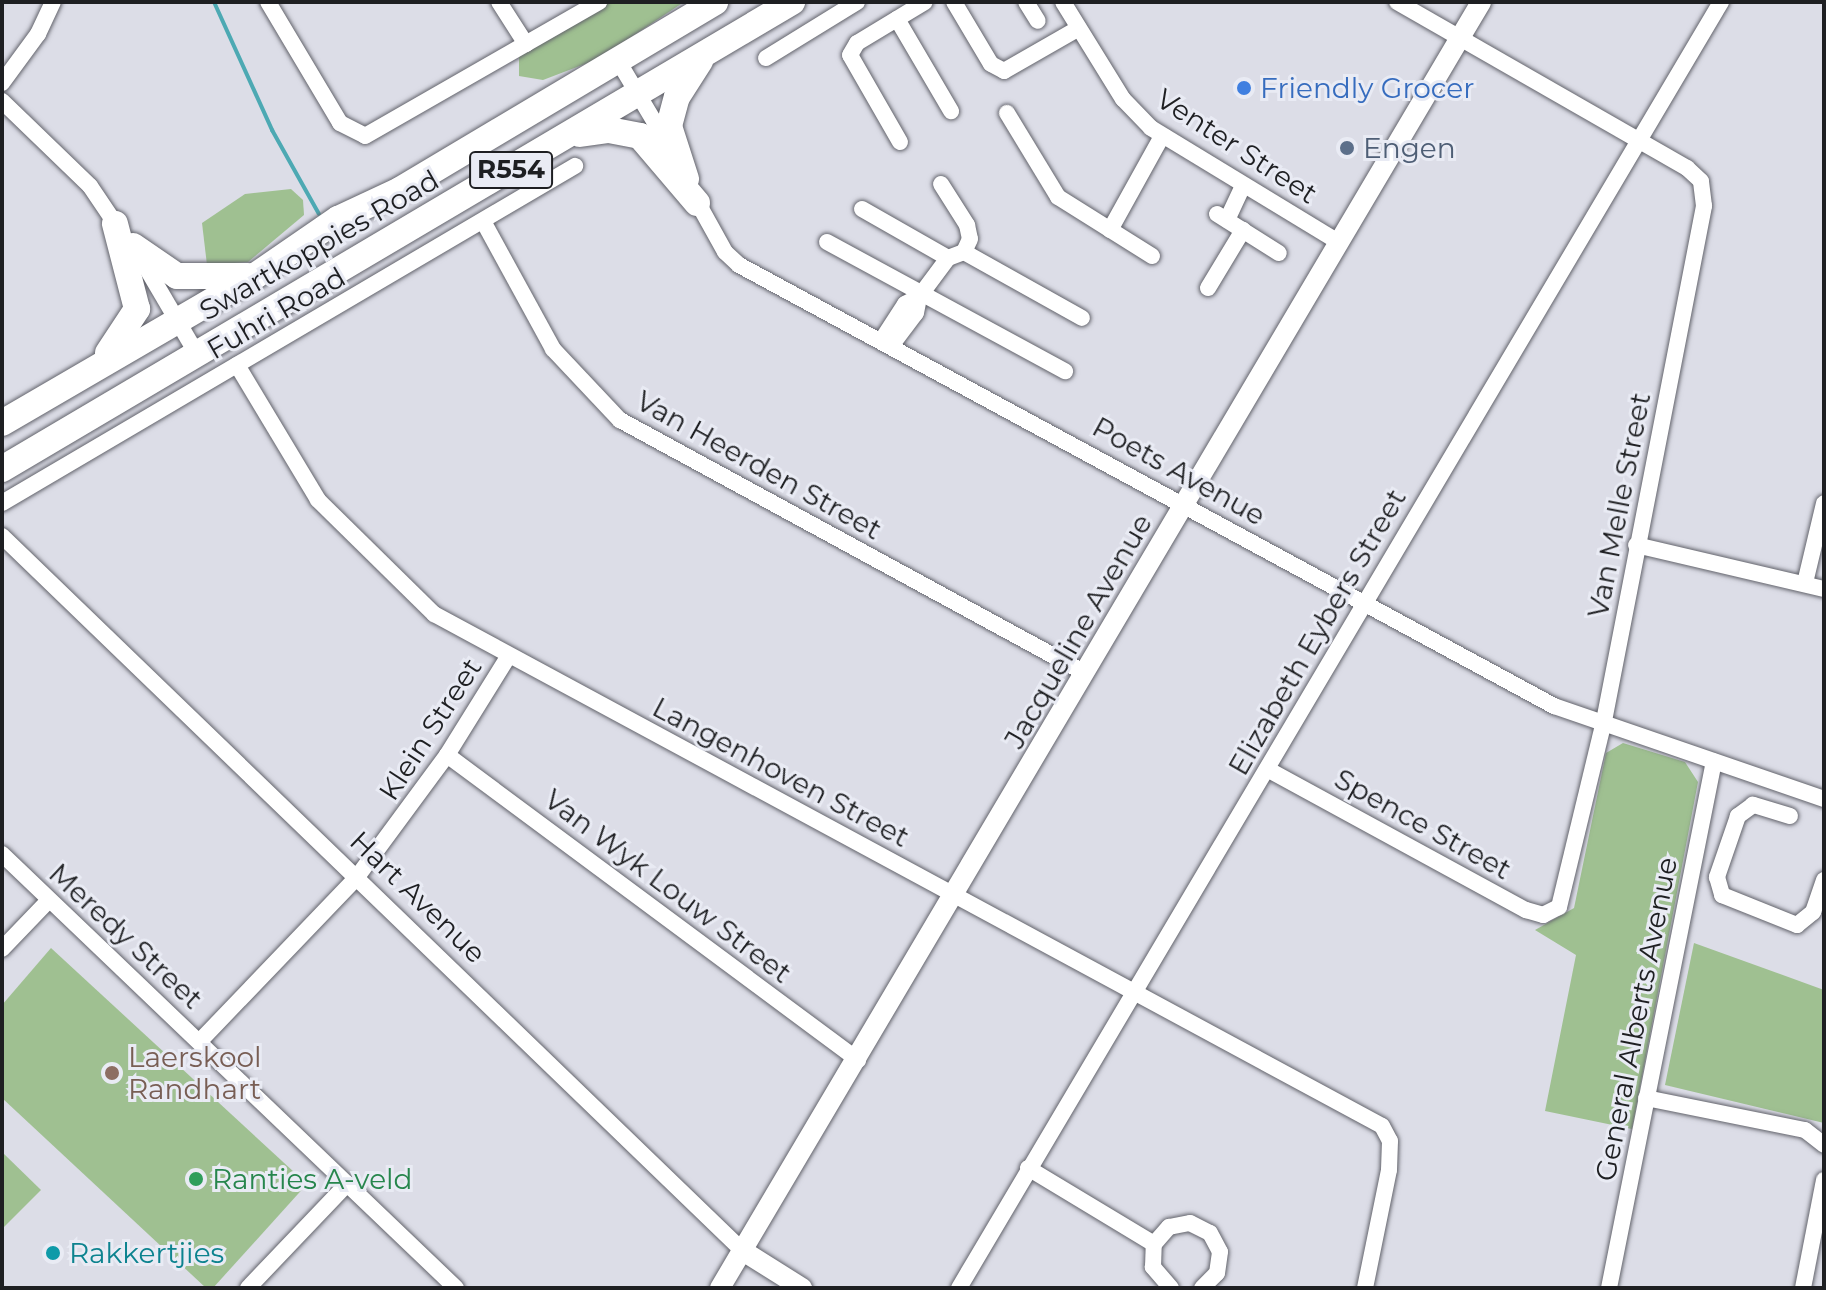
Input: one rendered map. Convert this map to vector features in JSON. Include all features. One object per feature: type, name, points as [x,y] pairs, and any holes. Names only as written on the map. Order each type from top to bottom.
[{"type":"main road","name":"Swartkoppies Road","points":[[2,423],[255,276],[338,219],[400,190],[715,2]]},
{"type":"main road","name":"Swartkoppies Road","points":[[2,469],[792,2]]},
{"type":"main road","points":[[692,192],[669,126],[677,97],[704,55]]},
{"type":"main road","points":[[570,135],[609,130],[640,136],[692,192]]},
{"type":"main road","points":[[98,365],[137,309],[115,224]]},
{"type":"main road","points":[[133,246],[184,278],[255,276]]},
{"type":"street","points":[[2,83],[38,34],[53,2]]},
{"type":"street","points":[[268,2],[334,115],[351,132],[376,133],[599,2]]},
{"type":"street","points":[[499,2],[526,44]]},
{"type":"street","points":[[766,58],[857,2]]},
{"type":"street","points":[[900,142],[850,55],[857,43],[925,2]]},
{"type":"street","points":[[954,2],[991,64],[1004,71],[1079,28]]},
{"type":"street","points":[[1026,2],[1038,21]]},
{"type":"street","name":"Venter Street","points":[[1063,2],[1123,99],[1162,136],[1340,243]]},
{"type":"street","name":"Van Melle Street","points":[[1397,2],[1687,168],[1701,181],[1704,195],[1604,721],[1569,879],[1556,910]]},
{"type":"street","name":"Jacqueline Avenue","points":[[720,1288],[858,1060],[1481,2]]},
{"type":"street","name":"Elizabeth Eybers Street","points":[[959,1288],[1721,2]]},
{"type":"street","points":[[897,19],[951,111]]},
{"type":"street","name":"Poets Avenue","points":[[617,59],[733,261],[1554,706],[1824,799]]},
{"type":"street","points":[[2,101],[90,186],[133,246],[197,354]]},
{"type":"street","points":[[1007,113],[1053,192],[1152,256]]},
{"type":"street","points":[[1110,230],[1162,136]]},
{"type":"street","name":"Fuhri Road","points":[[2,503],[575,166]]},
{"type":"street","points":[[886,343],[905,304],[920,295],[970,239],[967,225],[941,184]]},
{"type":"street","points":[[1243,185],[1222,217],[1279,253]]},
{"type":"street","points":[[862,209],[1082,318]]},
{"type":"street","name":"Van Heerden Street","points":[[483,221],[553,349],[620,420],[1085,673]]},
{"type":"street","points":[[1208,288],[1243,230]]},
{"type":"street","points":[[827,242],[1065,371]]},
{"type":"street","name":"Langenhoven Street","points":[[237,365],[301,476],[343,527],[419,603],[508,657],[1135,991],[1385,1129],[1391,1146],[1389,1170],[1365,1288]]},
{"type":"street","points":[[1805,583],[1824,503]]},
{"type":"street","name":"Hart Avenue","points":[[2,536],[743,1251],[802,1288]]},
{"type":"street","points":[[1636,545],[1824,589]]},
{"type":"street","name":"Klein Street","points":[[200,1041],[357,877],[447,755],[508,657]]},
{"type":"street","name":"Van Wyk Louw Street","points":[[447,755],[858,1060]]},
{"type":"street","name":"General Alberts Avenue","points":[[1609,1288],[1714,761]]},
{"type":"street","name":"Spence Street","points":[[1267,769],[1526,910],[1543,915],[1556,910]]},
{"type":"street","points":[[1772,810],[1782,783]]},
{"type":"street","points":[[1790,816],[1753,805],[1738,816],[1717,877],[1722,895],[1797,925],[1813,912],[1824,880]]},
{"type":"street","name":"Meredy Street","points":[[2,854],[456,1288]]},
{"type":"street","points":[[2,949],[49,900]]},
{"type":"street","points":[[1646,1098],[1805,1130],[1824,1145]]},
{"type":"street","points":[[1028,1168],[1154,1244]]},
{"type":"street","points":[[1803,1288],[1824,1180]]},
{"type":"street","points":[[248,1288],[347,1184]]},
{"type":"street","points":[[1171,1288],[1153,1267],[1154,1244],[1179,1224],[1210,1233],[1220,1263],[1202,1288]]},
{"type":"green space","points":[[606,2],[684,2],[598,59],[543,80],[519,76],[519,51]]},
{"type":"green space","points":[[291,189],[303,200],[304,215],[248,262],[207,265],[202,223],[245,194]]},
{"type":"green space","points":[[1623,743],[1685,762],[1698,782],[1632,1129],[1545,1111],[1576,955],[1535,930],[1574,908],[1606,753]]},
{"type":"green space","points":[[1694,943],[1824,990],[1824,1123],[1665,1085]]},
{"type":"green space","points":[[51,948],[307,1184],[213,1288],[206,1288],[2,1098],[2,1005]]},
{"type":"green space","points":[[2,1152],[41,1190],[2,1229]]},
{"type":"waterway","points":[[214,2],[272,130],[319,214]]},
{"type":"place","name":"Friendly Grocer","points":[[1244,88]]},
{"type":"place","name":"Engen","points":[[1347,148]]},
{"type":"place","name":"Laerskool Randhart","points":[[112,1073]]},
{"type":"place","name":"Ranties A-veld","points":[[196,1179]]},
{"type":"place","name":"Rakkertjies","points":[[53,1253]]}]
